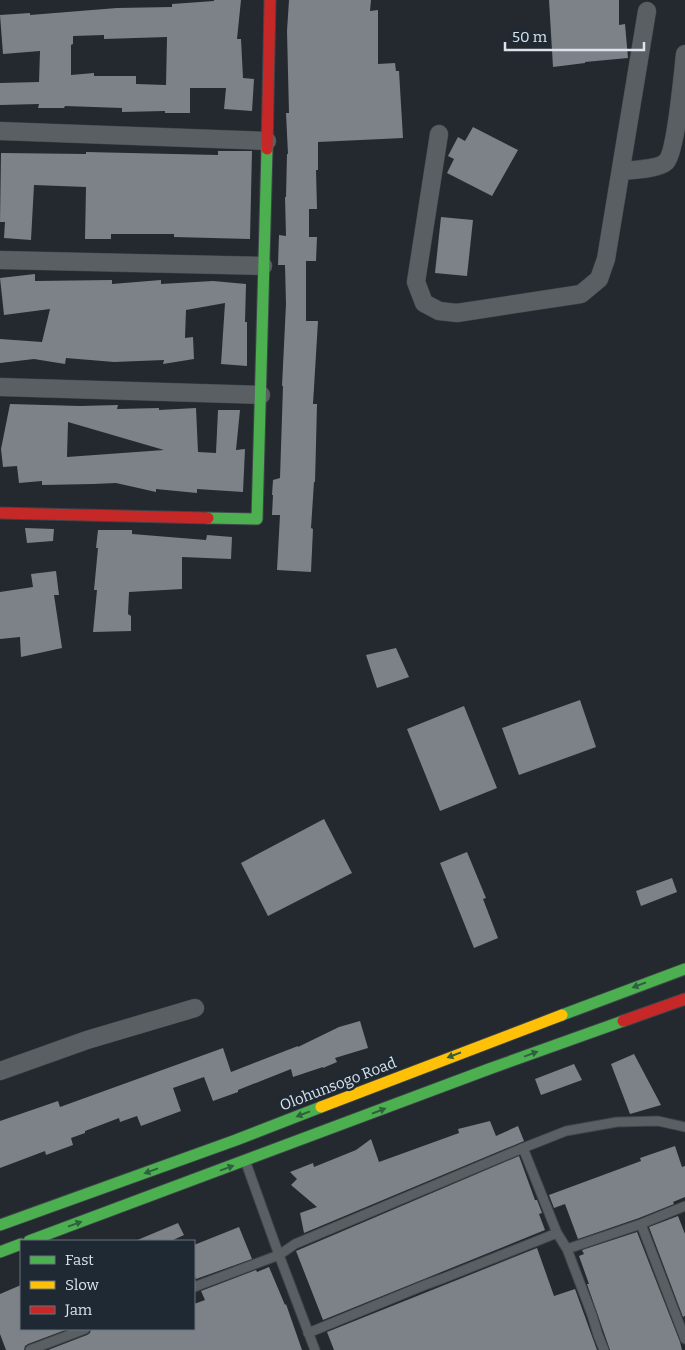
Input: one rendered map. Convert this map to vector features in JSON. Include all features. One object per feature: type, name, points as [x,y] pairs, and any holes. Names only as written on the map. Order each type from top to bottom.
[{"type":"main road","points":[[0,513],[257,519],[270,0]]},
{"type":"main road","name":"Olohunsogo Road","points":[[32,1240],[245,1161],[685,969]]},
{"type":"main road","name":"Olohunsogo Road","points":[[0,1225],[236,1140],[484,1057],[685,999]]},
{"type":"main road","points":[[0,1252],[20,1244]]},
{"type":"street","points":[[439,134],[416,282],[424,303],[438,311],[457,313],[581,294],[599,279],[606,259],[647,11]]},
{"type":"street","points":[[621,172],[658,166],[666,162],[671,154],[680,105],[685,54]]},
{"type":"street","points":[[0,132],[267,141]]},
{"type":"street","points":[[0,260],[263,266]]},
{"type":"street","points":[[0,387],[261,395]]},
{"type":"street","points":[[0,1071],[87,1040],[195,1008]]},
{"type":"lane","points":[[195,1287],[279,1255],[295,1244],[566,1131],[616,1122],[658,1121],[685,1127]]},
{"type":"lane","points":[[524,1148],[557,1233],[567,1250],[604,1350]]},
{"type":"lane","points":[[245,1161],[315,1350]]},
{"type":"lane","points":[[567,1250],[685,1206]]},
{"type":"lane","points":[[641,1224],[685,1339]]},
{"type":"lane","points":[[308,1334],[425,1284],[453,1275],[557,1233]]},
{"type":"lane","points":[[30,1350],[82,1330]]},
{"type":"building","points":[[241,0],[237,39],[241,39],[243,78],[254,79],[252,111],[224,109],[226,88],[190,88],[190,113],[165,113],[165,111],[122,112],[122,108],[65,106],[64,108],[38,108],[39,104],[0,105],[0,83],[39,82],[40,51],[3,54],[0,15],[30,13],[30,15],[117,8],[172,7],[172,4]],"holes":[[[104,35],[104,39],[167,37],[166,85],[136,84],[136,76],[94,76],[94,73],[71,75],[71,45],[73,44],[73,36]]]},
{"type":"building","points":[[289,0],[371,0],[370,11],[378,10],[378,64],[395,63],[396,71],[399,71],[403,138],[318,142],[318,170],[316,170],[317,209],[309,209],[309,237],[317,237],[316,261],[306,261],[306,321],[318,321],[313,404],[317,404],[315,482],[311,528],[313,529],[311,572],[277,570],[280,515],[272,515],[273,480],[280,478],[286,304],[285,265],[278,265],[279,235],[286,236],[285,197],[288,154],[286,113],[289,113],[287,31]]},
{"type":"building","points":[[549,0],[619,0],[619,25],[625,24],[628,58],[553,67]]},
{"type":"building","points":[[473,127],[518,150],[492,196],[447,173],[454,159],[448,156],[458,137],[465,141]]},
{"type":"building","points":[[218,151],[252,151],[250,239],[174,237],[174,234],[111,234],[111,239],[85,239],[86,187],[34,185],[31,240],[4,238],[5,222],[0,222],[1,153],[86,154],[86,152],[218,155]]},
{"type":"building","points":[[441,217],[473,220],[467,276],[435,273]]},
{"type":"building","points":[[35,274],[35,281],[112,280],[112,284],[161,280],[161,284],[213,281],[246,284],[247,366],[221,364],[225,303],[186,310],[185,338],[193,337],[194,359],[163,364],[164,360],[114,362],[66,358],[65,364],[34,359],[0,363],[0,339],[42,342],[50,309],[4,315],[0,278]]},
{"type":"building","points":[[10,404],[118,405],[117,409],[159,408],[159,410],[196,408],[198,452],[216,453],[218,410],[240,410],[236,450],[245,449],[243,492],[197,489],[197,493],[156,489],[156,492],[116,483],[42,485],[42,481],[19,483],[17,466],[3,467],[1,449]],"holes":[[[68,422],[164,450],[67,457]]]},
{"type":"building","points":[[25,528],[54,529],[53,541],[27,543]]},
{"type":"building","points":[[98,530],[132,530],[132,534],[206,540],[207,535],[232,537],[231,559],[182,557],[182,589],[129,592],[128,614],[131,616],[131,631],[93,632],[97,590],[94,590]]},
{"type":"building","points":[[56,571],[59,595],[54,595],[62,648],[21,657],[20,637],[0,639],[0,592],[33,587],[31,574]]},
{"type":"building","points":[[396,648],[409,677],[377,688],[366,655]]},
{"type":"building","points":[[580,700],[596,747],[519,775],[502,728]]},
{"type":"building","points":[[464,706],[497,788],[440,811],[407,729]]},
{"type":"building","points":[[324,819],[352,873],[268,916],[241,863]]},
{"type":"building","points":[[467,852],[486,898],[483,899],[498,938],[474,948],[440,863]]},
{"type":"building","points":[[672,878],[677,892],[641,906],[636,891]]},
{"type":"building","points":[[360,1021],[368,1048],[335,1058],[337,1062],[323,1068],[293,1077],[291,1069],[213,1101],[204,1077],[173,1088],[181,1111],[141,1126],[137,1116],[120,1122],[119,1118],[71,1138],[73,1145],[46,1155],[45,1151],[0,1168],[0,1121],[58,1101],[60,1107],[223,1048],[231,1072],[298,1047],[339,1027]]},
{"type":"building","points":[[634,1054],[661,1105],[630,1114],[611,1064]]},
{"type":"building","points":[[574,1064],[582,1080],[541,1095],[535,1079]]},
{"type":"building","points":[[490,1121],[496,1136],[518,1126],[524,1141],[304,1233],[300,1213],[317,1207],[291,1185],[297,1179],[290,1172],[313,1163],[314,1167],[356,1150],[371,1139],[379,1162],[459,1133],[458,1129]]},
{"type":"building","points":[[675,1146],[682,1167],[685,1166],[685,1197],[673,1202],[674,1204],[578,1239],[565,1204],[554,1208],[549,1195],[641,1161],[640,1158]]},
{"type":"building","points":[[519,1156],[535,1200],[537,1200],[542,1213],[539,1214],[545,1230],[323,1320],[296,1251]]},
{"type":"building","points":[[678,1216],[685,1234],[685,1316],[683,1317],[649,1227]]},
{"type":"building","points":[[178,1223],[184,1235],[173,1240],[137,1240]]},
{"type":"building","points":[[239,1227],[252,1259],[196,1279],[195,1245]]},
{"type":"building","points":[[637,1232],[682,1350],[610,1350],[579,1256],[584,1254],[582,1250]]},
{"type":"building","points":[[537,1248],[554,1296],[575,1289],[597,1350],[334,1350],[327,1332]]},
{"type":"building","points":[[269,1267],[286,1304],[302,1350],[48,1350],[87,1335],[91,1330],[195,1330],[195,1304],[205,1300],[201,1291],[256,1270],[257,1272]]},
{"type":"building","points":[[20,1285],[20,1330],[65,1330],[28,1344],[24,1350],[6,1350],[0,1334],[0,1294]]},
{"type":"traffic: fast","points":[[208,518],[257,519],[267,149]]},
{"type":"traffic: fast","points":[[562,1015],[685,969]]},
{"type":"traffic: fast","points":[[32,1240],[489,1069],[623,1021]]},
{"type":"traffic: fast","points":[[0,1225],[236,1140],[321,1107]]},
{"type":"traffic: fast","points":[[0,1252],[20,1244]]},
{"type":"traffic: slow","points":[[321,1107],[562,1015]]},
{"type":"traffic: jam","points":[[267,149],[270,0]]},
{"type":"traffic: jam","points":[[0,513],[208,518]]},
{"type":"traffic: jam","points":[[623,1021],[685,999]]}]
